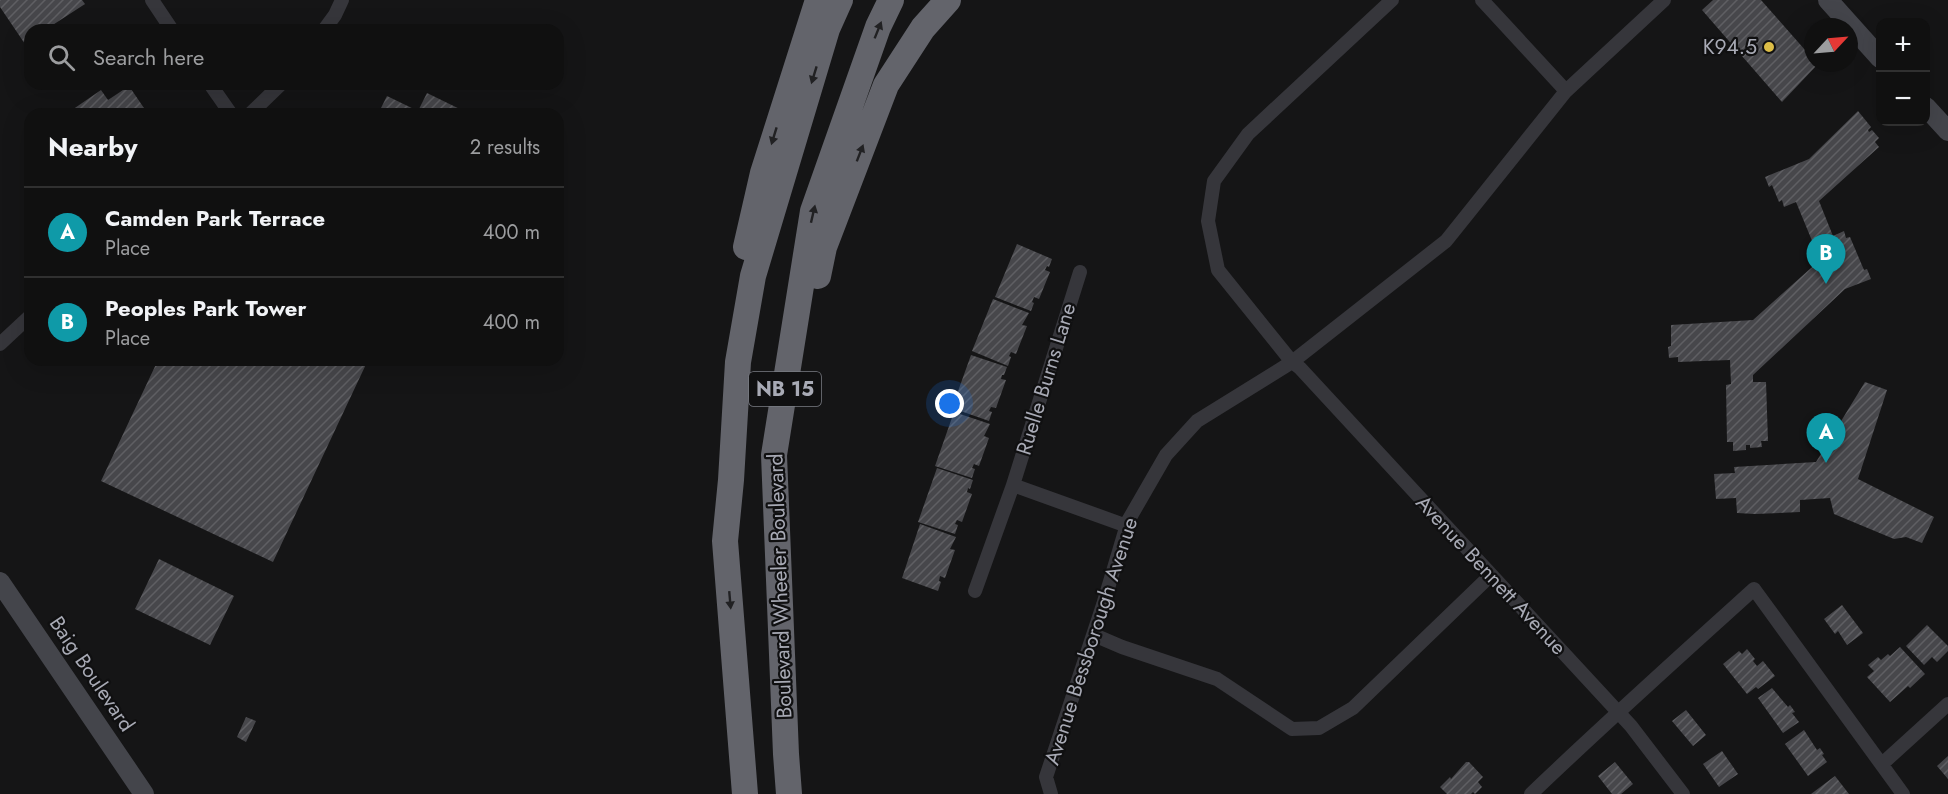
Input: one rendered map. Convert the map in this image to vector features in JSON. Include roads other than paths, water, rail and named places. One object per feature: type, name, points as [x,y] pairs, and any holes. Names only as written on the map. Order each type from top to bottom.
[{"type":"highway","points":[[725,541],[721,466],[726,344],[737,283],[763,173],[818,0]]},
{"type":"highway","name":"Boulevard Wheeler Boulevard","points":[[745,794],[725,541],[738,362],[753,276],[827,29],[840,0]]},
{"type":"highway","name":"Boulevard Wheeler Boulevard","points":[[789,794],[774,455],[813,211],[878,27],[891,0]]},
{"type":"highway","points":[[776,516],[789,413],[824,247],[886,85],[923,28],[948,0]]},
{"type":"street","points":[[152,0],[168,24]]},
{"type":"street","points":[[328,24],[342,0]]},
{"type":"street","name":"Avenue Bennett Avenue","points":[[1392,0],[1248,134],[1214,181],[1208,221],[1218,270],[1292,362],[1636,731],[1683,794]]},
{"type":"street","points":[[1482,0],[1566,91]]},
{"type":"street","name":"Avenue Bessborough Avenue","points":[[1051,794],[1047,777],[1127,526],[1166,455],[1197,421],[1292,362],[1446,241],[1566,91],[1664,0]]},
{"type":"street","points":[[1828,0],[1876,53]]},
{"type":"street","points":[[214,90],[227,108]]},
{"type":"street","points":[[256,108],[275,90]]},
{"type":"street","points":[[1930,111],[1948,131]]},
{"type":"street","name":"Ruelle Burns Lane","points":[[975,591],[1013,485],[1080,272]]},
{"type":"street","points":[[0,344],[24,322]]},
{"type":"street","points":[[1013,485],[1127,526]]},
{"type":"street","points":[[1094,635],[1122,647],[1217,679],[1292,729],[1319,728],[1353,708],[1491,575]]},
{"type":"street","name":"Baig Boulevard","points":[[0,582],[144,794]]},
{"type":"street","points":[[1531,794],[1754,589],[1903,794]]},
{"type":"street","points":[[1881,764],[1948,704]]},
{"type":"place","name":"K94.5","points":[[1769,47]]},
{"type":"place","name":"Peoples Park Tower","points":[[1826,284]]},
{"type":"place","name":"Camden Park Terrace","points":[[1826,463]]}]
